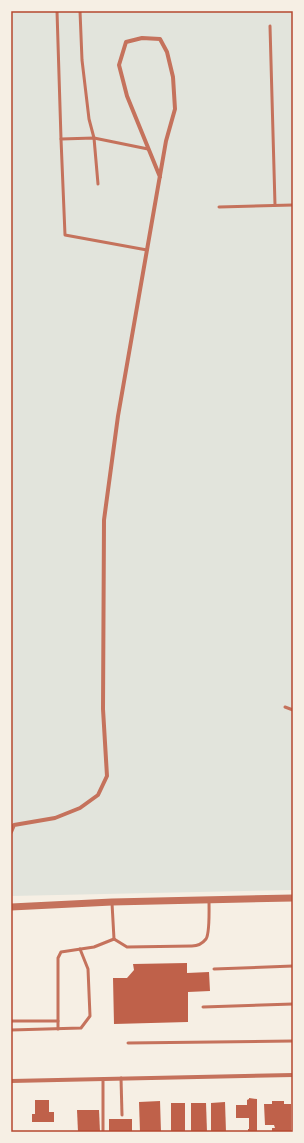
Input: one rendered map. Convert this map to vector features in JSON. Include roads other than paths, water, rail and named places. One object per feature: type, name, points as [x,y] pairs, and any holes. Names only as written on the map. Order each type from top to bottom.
[{"type":"street","points":[[11,832],[14,825],[55,818],[80,808],[98,795],[107,776],[103,709],[104,520],[118,416],[160,177],[166,141],[175,108],[173,77],[167,52],[160,39],[142,38],[126,42],[119,65],[127,96],[160,177]]},
{"type":"street","points":[[11,907],[112,902],[293,898]]},
{"type":"street","points":[[11,1081],[293,1075]]},
{"type":"lane","points":[[57,11],[65,235],[147,250]]},
{"type":"lane","points":[[80,11],[82,60],[89,119],[94,138],[98,184]]},
{"type":"lane","points":[[270,26],[275,205]]},
{"type":"lane","points":[[61,139],[94,138],[148,149]]},
{"type":"lane","points":[[219,207],[293,204]]},
{"type":"lane","points":[[285,707],[293,710]]},
{"type":"lane","points":[[114,939],[127,947],[199,945],[205,940],[207,935],[209,900]]},
{"type":"lane","points":[[112,902],[114,939]]},
{"type":"lane","points":[[58,1029],[58,958],[61,952],[94,947],[114,939]]},
{"type":"lane","points":[[11,1030],[81,1028],[90,1016],[88,969],[80,949]]},
{"type":"lane","points":[[214,969],[293,966]]},
{"type":"lane","points":[[203,1007],[293,1004]]},
{"type":"lane","points":[[11,1021],[58,1021]]},
{"type":"lane","points":[[128,1044],[293,1041]]},
{"type":"lane","points":[[121,1078],[122,1115]]},
{"type":"lane","points":[[103,1079],[103,1132]]}]
